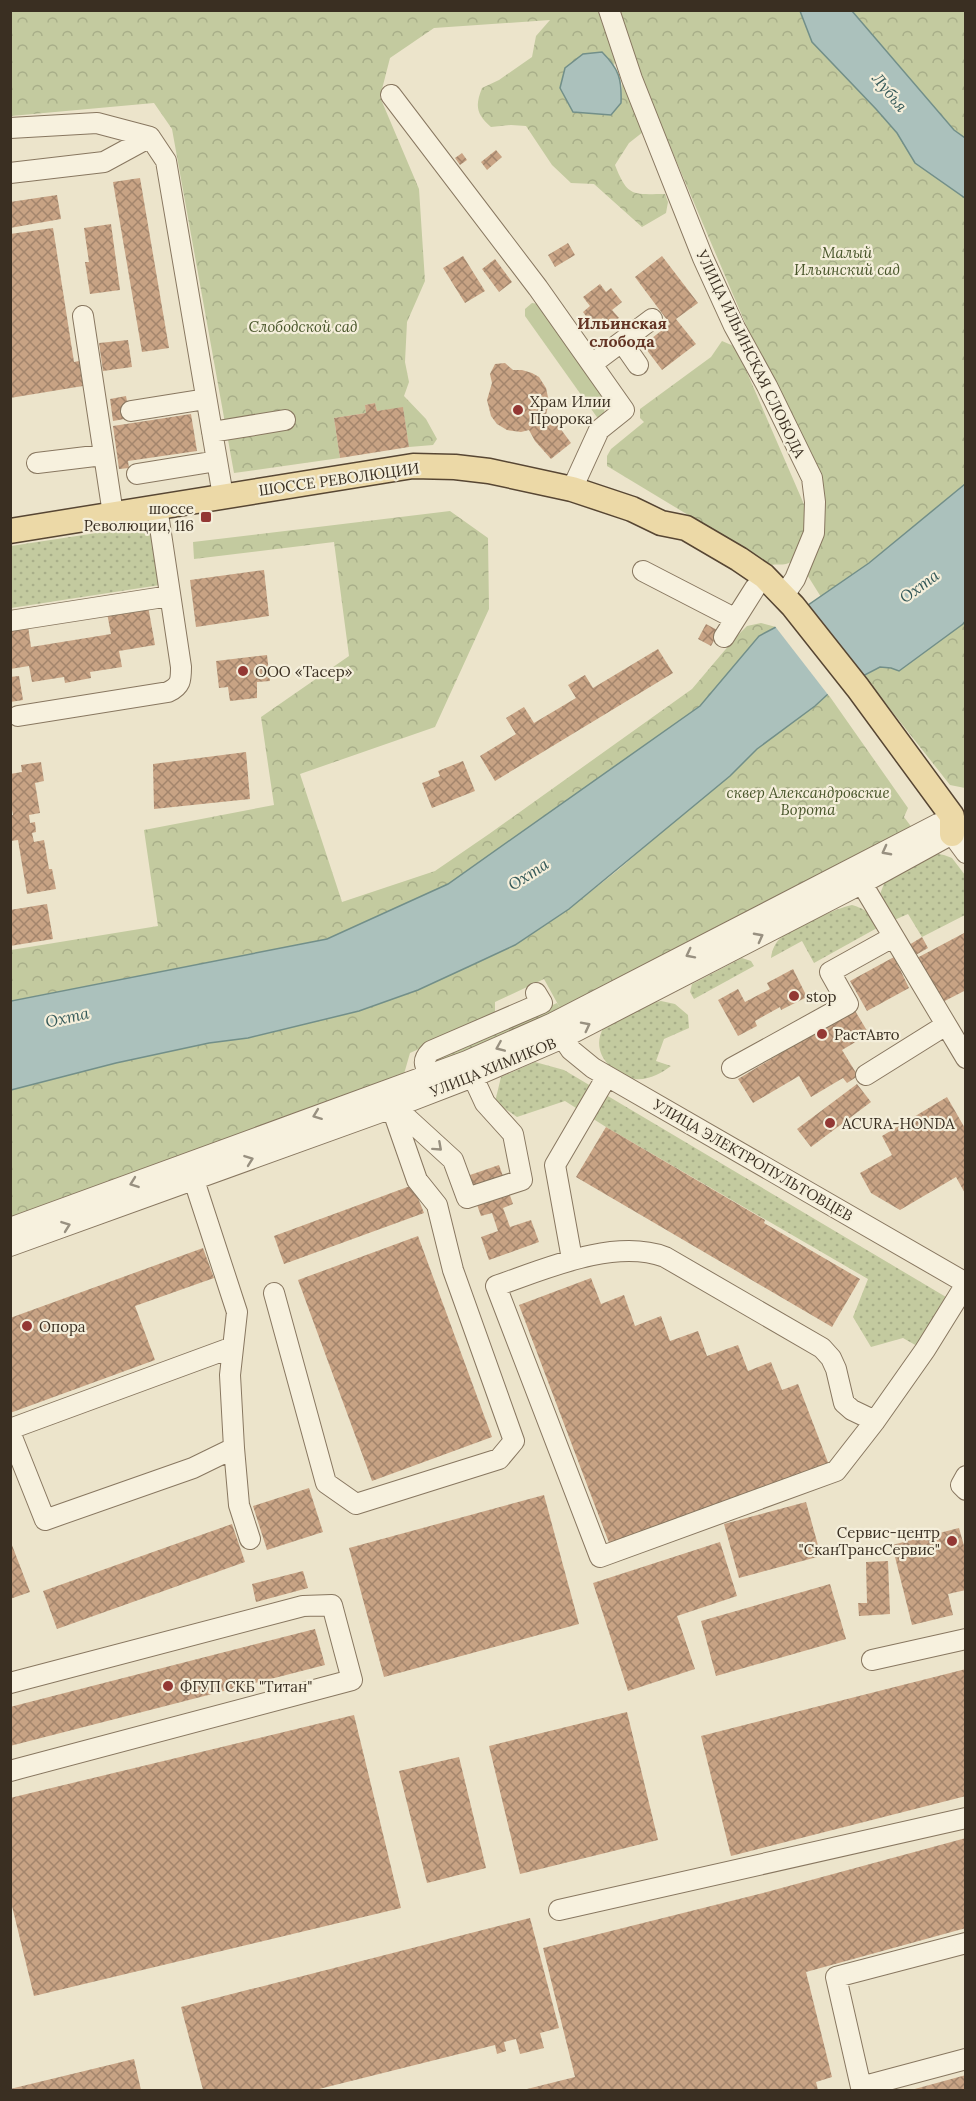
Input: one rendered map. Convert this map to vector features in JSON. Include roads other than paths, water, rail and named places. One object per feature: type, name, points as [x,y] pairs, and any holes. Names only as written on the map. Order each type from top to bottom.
[{"type":"main road","name":"ШОССЕ РЕВОЛЮЦИИ","points":[[10,531],[413,466],[455,467],[489,471],[572,489],[632,509],[661,523],[680,539],[755,588],[769,600],[786,605]]},
{"type":"main road","name":"ШОССЕ РЕВОЛЮЦИИ","points":[[661,523],[686,528],[739,559],[764,576],[786,605]]},
{"type":"main road","points":[[786,605],[957,827]]},
{"type":"street","name":"УЛИЦА ИЛЬИНСКАЯ СЛОБОДА","points":[[609,10],[632,79],[703,258],[734,326],[767,386],[812,478],[815,502],[814,532],[786,605]]},
{"type":"street","points":[[391,95],[520,263],[624,410],[599,430],[572,489]]},
{"type":"street","points":[[10,128],[97,123],[150,137],[166,161],[223,496]]},
{"type":"street","points":[[10,173],[104,162],[150,137]]},
{"type":"street","points":[[83,316],[112,514]]},
{"type":"street","points":[[592,364],[652,319]]},
{"type":"street","points":[[622,342],[638,365]]},
{"type":"street","points":[[131,411],[206,399]]},
{"type":"street","points":[[212,432],[285,420]]},
{"type":"street","points":[[37,463],[103,455]]},
{"type":"street","points":[[136,474],[217,461]]},
{"type":"street","points":[[16,720],[115,707],[168,692],[182,681],[157,507]]},
{"type":"street","points":[[643,571],[734,618]]},
{"type":"street","points":[[724,638],[734,618],[755,588]]},
{"type":"street","points":[[10,621],[170,596]]},
{"type":"street","name":"УЛИЦА ХИМИКОВ","points":[[10,1228],[191,1172],[391,1101],[473,1077],[857,876],[957,827]]},
{"type":"street","points":[[857,876],[966,1058]]},
{"type":"street","points":[[732,1068],[848,1004],[830,972],[893,937]]},
{"type":"street","points":[[429,1074],[423,1063],[430,1051],[542,1003],[536,993]]},
{"type":"street","points":[[866,1075],[946,1025]]},
{"type":"street","name":"УЛИЦА ХИМИКОВ","points":[[391,1101],[429,1074],[558,1031]]},
{"type":"street","name":"УЛИЦА ЭЛЕКТРОПУЛЬТОВЦЕВ","points":[[558,1031],[571,1050],[583,1061],[607,1076],[966,1284]]},
{"type":"street","points":[[572,1259],[555,1165],[607,1076]]},
{"type":"street","points":[[391,1101],[453,1160],[467,1198],[522,1180],[513,1134],[485,1103],[473,1077]]},
{"type":"street","points":[[274,1293],[326,1483],[356,1504],[499,1459],[514,1441],[453,1270],[437,1205],[417,1180],[391,1101]]},
{"type":"street","points":[[191,1172],[220,1254],[237,1312],[230,1375],[234,1448],[239,1505],[250,1539]]},
{"type":"street","name":"УЛИЦА ХИМИКОВ","points":[[10,1246],[191,1172]]},
{"type":"street","points":[[875,1421],[852,1410],[844,1403],[836,1369],[831,1358],[822,1348],[665,1257],[651,1252],[636,1250],[572,1259],[496,1286],[600,1557],[836,1471],[875,1421],[926,1350],[966,1284]]},
{"type":"street","points":[[233,1347],[10,1431],[45,1520],[193,1468],[234,1448]]},
{"type":"street","points":[[966,1476],[961,1485],[966,1490]]},
{"type":"street","points":[[10,1683],[303,1606],[332,1605],[352,1680],[10,1771]]},
{"type":"street","points":[[872,1660],[966,1639]]},
{"type":"street","points":[[560,1910],[966,1818]]},
{"type":"street","points":[[966,1943],[836,1977],[861,2087],[966,2059]]},
{"type":"water","name":"Лубья","points":[[800,11],[852,11],[954,130],[965,138],[965,198],[915,163],[897,133],[812,42]]},
{"type":"water","points":[[602,52],[618,75],[621,103],[611,115],[573,112],[560,88],[565,68],[583,54]]},
{"type":"water","name":"Охта","points":[[965,484],[966,620],[963,624],[899,671],[880,667],[828,694],[757,749],[730,776],[569,909],[515,945],[418,990],[359,1011],[248,1038],[209,1043],[116,1063],[11,1090],[11,1001],[327,939],[448,884],[700,706],[759,636],[776,627],[869,563]]},
{"type":"place","name":"Храм Илии Пророка","points":[[518,410]]},
{"type":"place","name":"шоссе Революции, 116","points":[[206,517]]},
{"type":"place","name":"ООО «Тасер»","points":[[243,671]]},
{"type":"place","name":"stop","points":[[794,996]]},
{"type":"place","name":"РастАвто","points":[[822,1034]]},
{"type":"place","name":"ACURA-HONDA","points":[[830,1123]]},
{"type":"place","name":"Опора","points":[[27,1326]]},
{"type":"place","name":"Сервис-центр \"СканТрансСервис\"","points":[[952,1541]]},
{"type":"place","name":"ФГУП СКБ \"Титан\"","points":[[168,1686]]},
{"type":"district","name":"Ильинская слобода","points":[[622,332]]},
{"type":"park label","name":"Малый Ильинский сад","points":[[847,260]]},
{"type":"park label","name":"Слободской сад","points":[[303,326]]},
{"type":"park label","name":"сквер Александровские Ворота","points":[[808,800]]}]
